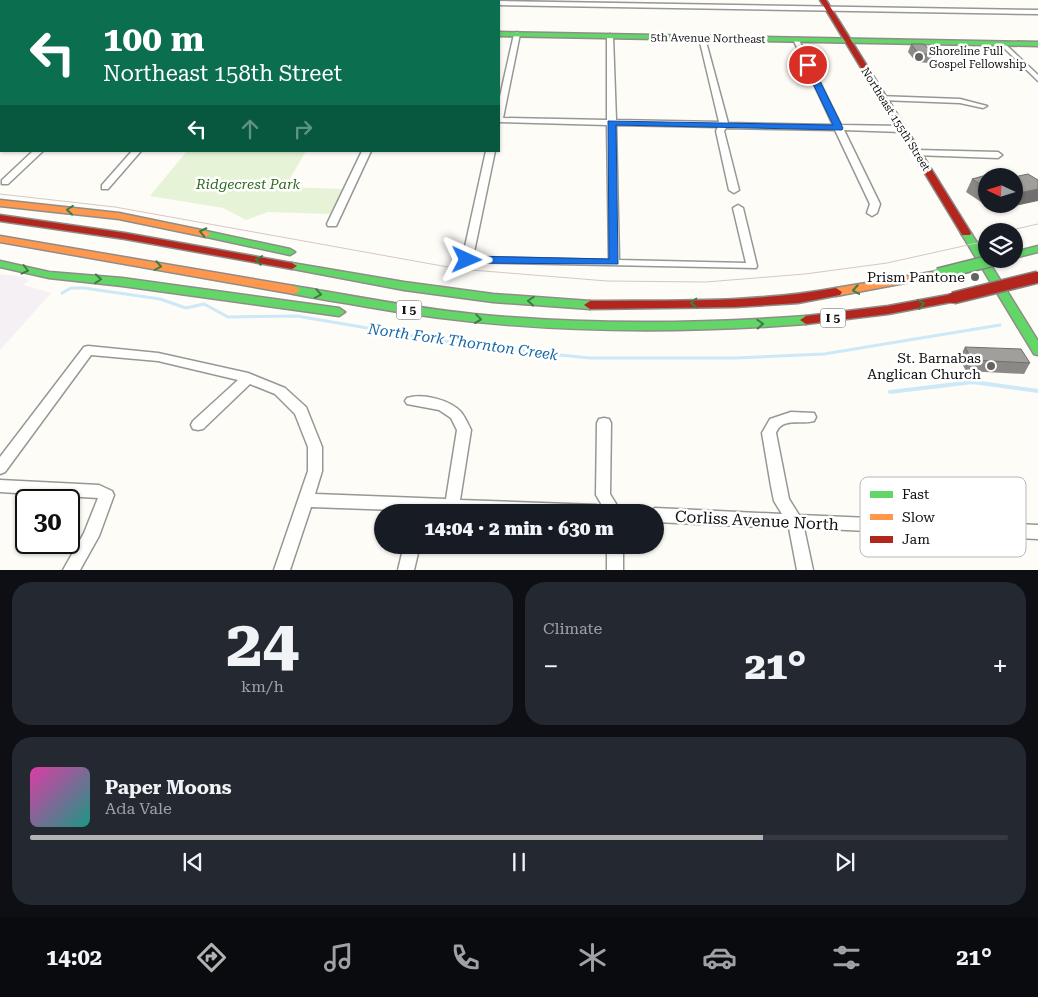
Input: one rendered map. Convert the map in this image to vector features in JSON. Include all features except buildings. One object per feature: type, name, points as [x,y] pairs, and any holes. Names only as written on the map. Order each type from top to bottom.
[{"type":"main road","name":"Northeast 155th Street","points":[[826,4],[881,98],[1033,335],[1038,351]]},
{"type":"main road","name":"5th Avenue Northeast","points":[[500,34],[1038,44]]},
{"type":"main road","points":[[0,204],[111,215],[202,232],[445,292]]},
{"type":"main road","name":"I 5","points":[[0,218],[125,236],[445,292],[493,298],[594,305],[735,303],[798,299],[938,274],[978,264]]},
{"type":"main road","name":"I 5","points":[[0,239],[57,247],[424,312],[490,320],[614,326],[712,327],[847,316],[953,298],[1038,277]]},
{"type":"main road","points":[[1023,253],[1038,249]]},
{"type":"main road","points":[[0,264],[49,276],[122,282],[354,314]]},
{"type":"main road","points":[[456,328],[581,335],[681,335],[712,327]]},
{"type":"street","points":[[500,3],[826,4],[1038,12]]},
{"type":"street","points":[[500,115],[517,34]]},
{"type":"street","points":[[610,36],[614,262]]},
{"type":"street","points":[[702,38],[724,125],[720,131],[734,190]]},
{"type":"street","points":[[796,39],[875,204],[872,213]]},
{"type":"street","points":[[1003,44],[1038,79]]},
{"type":"street","points":[[881,98],[960,101],[983,106]]},
{"type":"street","points":[[500,120],[901,129]]},
{"type":"street","points":[[5,182],[38,152]]},
{"type":"street","points":[[104,187],[136,152]]},
{"type":"street","points":[[332,224],[367,152]]},
{"type":"street","points":[[491,152],[467,260],[752,266],[738,208]]},
{"type":"street","points":[[917,153],[998,155]]},
{"type":"street","points":[[0,468],[88,350],[158,357],[248,378],[280,390],[301,412],[315,447],[315,470],[282,570]]},
{"type":"street","points":[[198,425],[248,378]]},
{"type":"street","points":[[412,401],[437,403],[453,410],[460,419],[464,430],[452,504]]},
{"type":"street","points":[[805,570],[794,521],[782,501],[769,433],[774,422],[781,418],[809,417]]},
{"type":"street","points":[[604,423],[603,495],[609,504]]},
{"type":"street","points":[[0,486],[99,491],[107,495],[91,536],[71,570]]},
{"type":"street","points":[[306,500],[374,505]]},
{"type":"street","name":"Corliss Avenue North","points":[[664,515],[860,524]]},
{"type":"street","points":[[406,570],[410,554]]},
{"type":"street","points":[[615,554],[615,570]]},
{"type":"shaded area","points":[[0,274],[24,277],[29,280],[23,285],[51,293],[0,350]]},
{"type":"green space","name":"Ridgecrest Park","points":[[186,152],[305,152],[285,187],[343,189],[330,214],[268,212],[246,220],[223,208],[150,196]]},
{"type":"waterway","name":"North Fork Thornton Creek","points":[[62,293],[71,288],[84,288],[160,299],[186,308],[204,304],[228,317],[297,316],[467,345],[589,358],[735,358],[824,354],[1000,325]]},
{"type":"waterway","name":"North Fork Thornton Creek","points":[[890,392],[973,382],[1038,391]]},
{"type":"tram line","points":[[0,194],[115,207],[459,269],[607,281],[706,282],[805,274],[887,263],[978,243]]},
{"type":"tram line","points":[[1023,227],[1038,224]]},
{"type":"traffic: fast","points":[[500,34],[1038,44]]},
{"type":"traffic: fast","points":[[966,233],[1038,351]]},
{"type":"traffic: fast","points":[[206,234],[290,252]]},
{"type":"traffic: fast","points":[[1023,253],[1038,249]]},
{"type":"traffic: fast","points":[[0,264],[49,275],[122,282],[339,312]]},
{"type":"traffic: fast","points":[[938,274],[978,264]]},
{"type":"traffic: fast","points":[[292,266],[404,286],[493,298],[590,305]]},
{"type":"traffic: fast","points":[[294,290],[424,312],[472,318],[567,325],[711,326],[806,320]]},
{"type":"traffic: slow","points":[[0,203],[119,216],[206,234]]},
{"type":"traffic: slow","points":[[0,239],[294,290]]},
{"type":"traffic: slow","points":[[836,292],[938,274]]},
{"type":"traffic: jam","points":[[823,0],[966,233]]},
{"type":"traffic: jam","points":[[0,218],[125,236],[292,266]]},
{"type":"traffic: jam","points":[[953,298],[1038,277]]},
{"type":"traffic: jam","points":[[590,305],[735,303],[798,299],[836,292]]},
{"type":"traffic: jam","points":[[806,320],[888,310],[953,298]]},
{"type":"place","name":"Shoreline Full Gospel Fellowship","points":[[919,57]]},
{"type":"place","name":"Prism Pantone","points":[[975,277]]},
{"type":"place","name":"St. Barnabas Anglican Church","points":[[991,366]]},
{"type":"route","points":[[467,260],[614,262],[611,123],[839,128],[808,65]]}]
